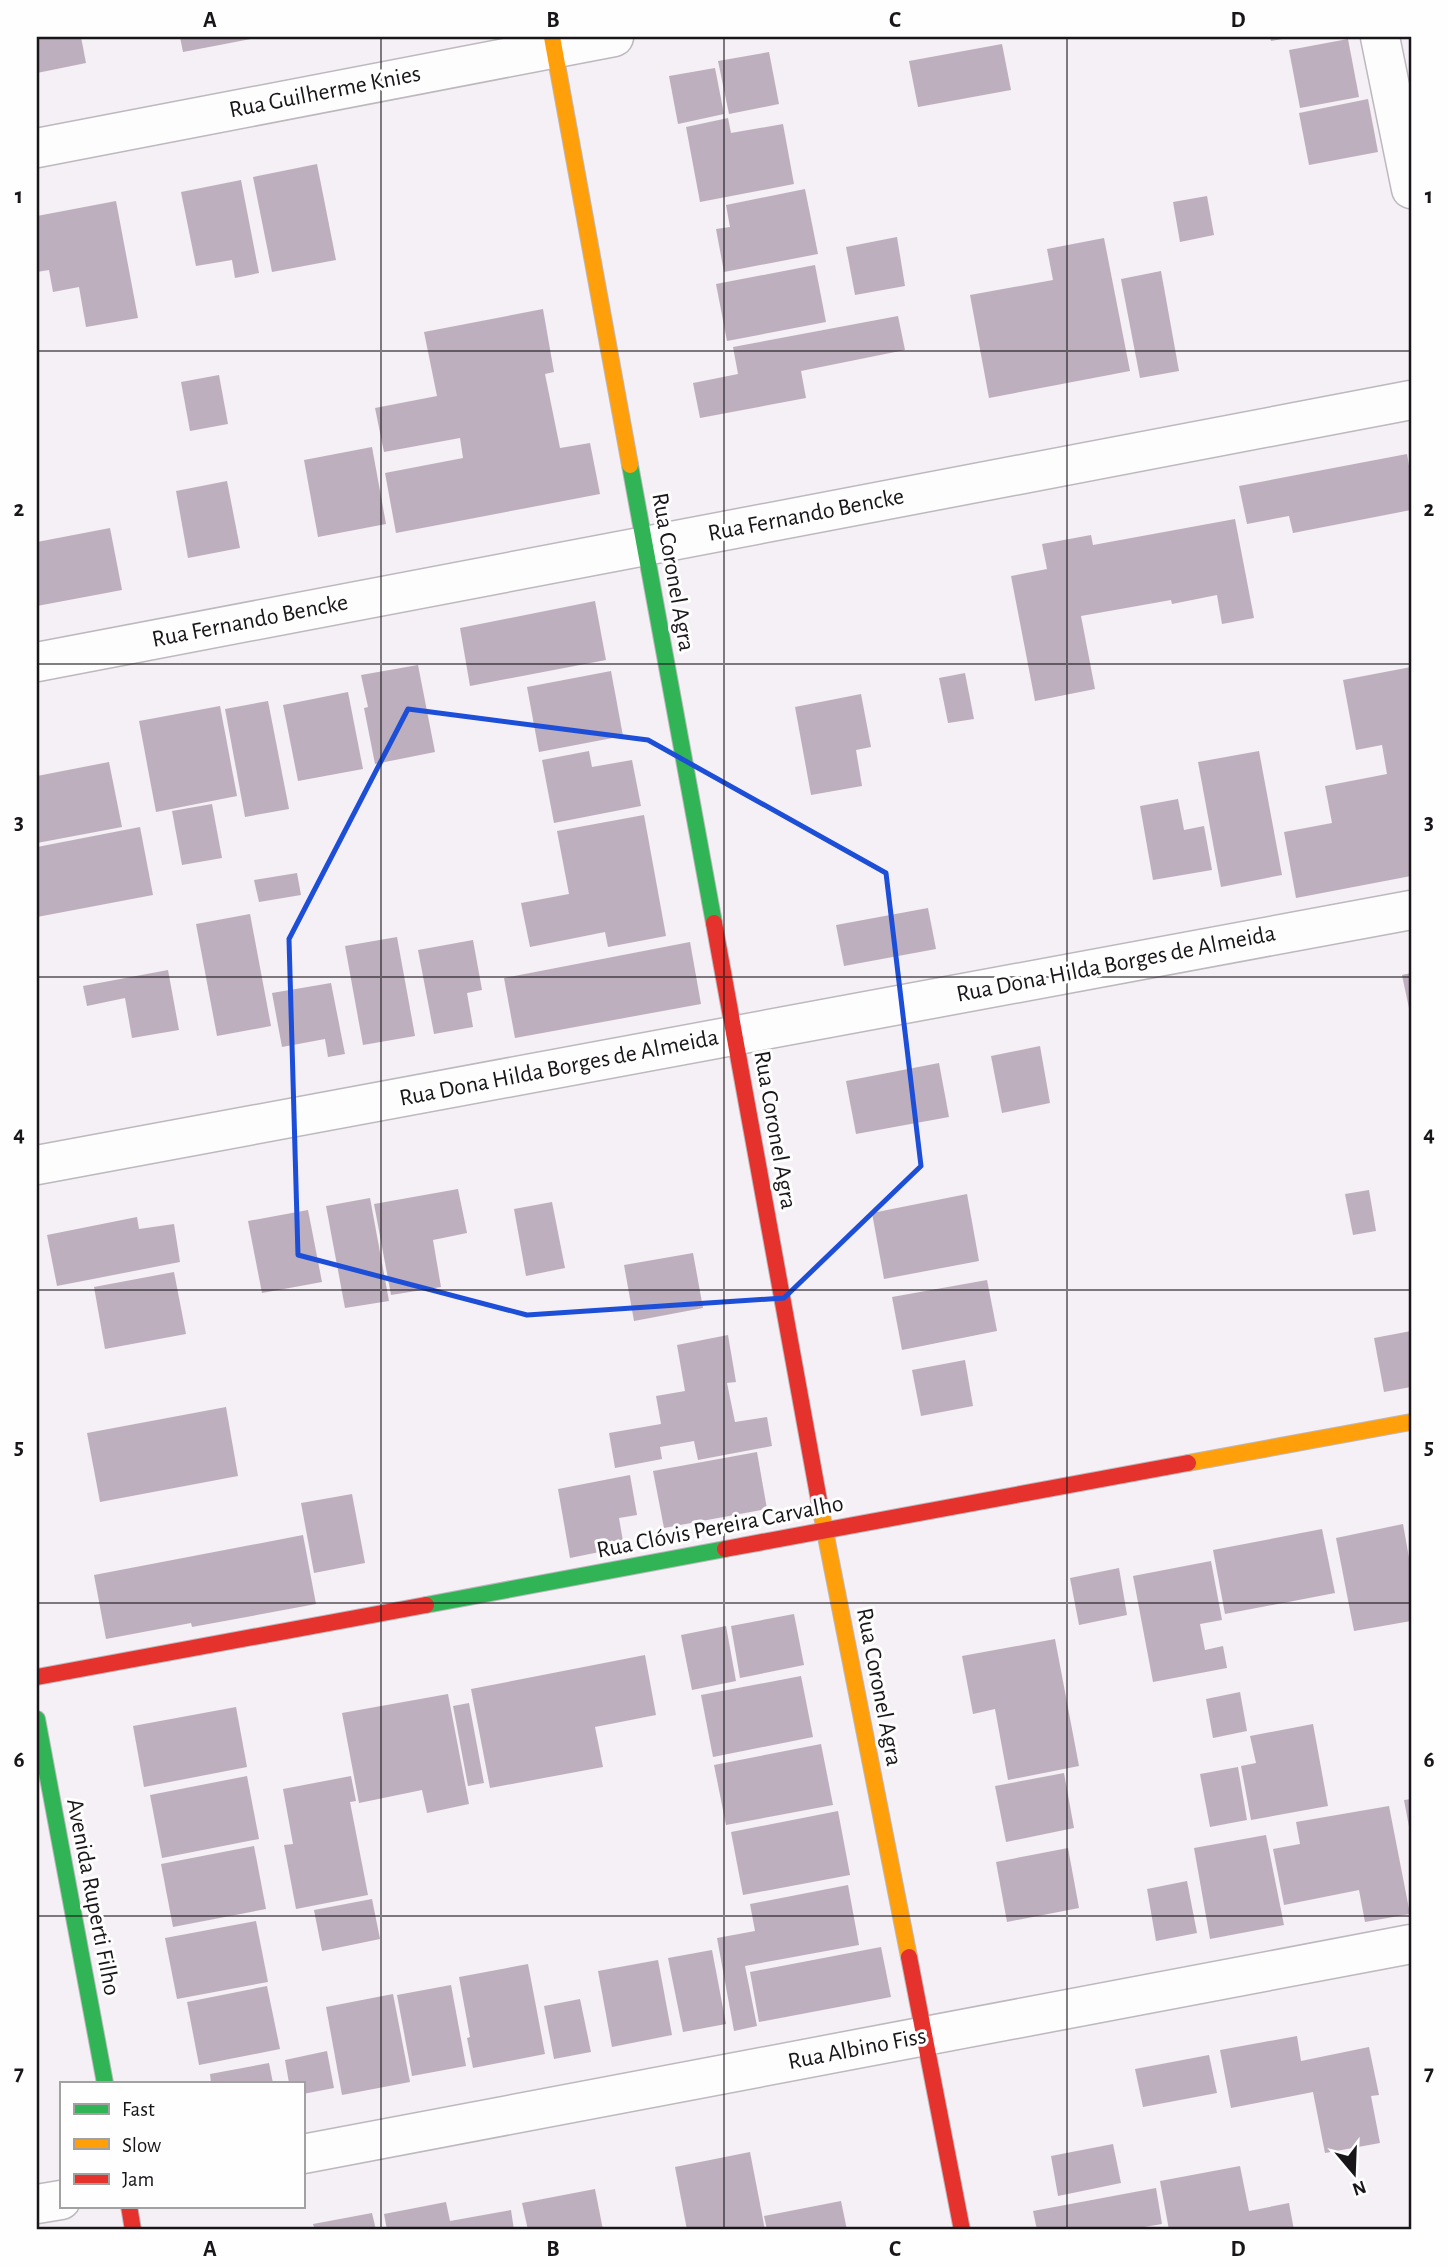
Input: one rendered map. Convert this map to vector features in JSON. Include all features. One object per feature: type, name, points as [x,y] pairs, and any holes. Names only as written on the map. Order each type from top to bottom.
[{"type":"street","name":"Rua Guilherme Knies","points":[[37,148],[553,42],[614,37]]},
{"type":"street","points":[[1380,37],[1411,189]]},
{"type":"street","name":"Rua Coronel Agra","points":[[553,42],[825,1531],[962,2230]]},
{"type":"street","name":"Rua Fernando Bencke","points":[[37,662],[1411,400]]},
{"type":"street","name":"Rua Dona Hilda Borges de Almeida","points":[[37,1165],[1411,909]]},
{"type":"street","name":"Rua Clóvis Pereira Carvalho","points":[[37,1678],[1411,1422]]},
{"type":"street","name":"Avenida Ruperti Filho","points":[[37,1719],[105,2082]]},
{"type":"street","name":"Rua Albino Fiss","points":[[304,2154],[1411,1944]]},
{"type":"street","points":[[37,2204],[60,2200]]},
{"type":"street","points":[[129,2208],[134,2230]]},
{"type":"highlighted area","points":[[408,709],[648,740],[886,873],[921,1166],[784,1298],[527,1315],[298,1255],[289,939]]},
{"type":"building","points":[[37,37],[81,37],[86,63],[37,73]]},
{"type":"building","points":[[180,37],[256,37],[256,38],[183,52]]},
{"type":"building","points":[[1270,37],[1288,37],[1288,38],[1271,41]]},
{"type":"building","points":[[1348,39],[1359,97],[1300,108],[1289,50]]},
{"type":"building","points":[[1002,44],[1011,90],[918,107],[909,61]]},
{"type":"building","points":[[769,52],[779,104],[729,114],[718,61]]},
{"type":"building","points":[[715,68],[724,114],[678,124],[669,76]]},
{"type":"building","points":[[1368,99],[1378,152],[1309,165],[1299,113]]},
{"type":"building","points":[[728,118],[731,133],[783,124],[794,184],[700,202],[686,127]]},
{"type":"building","points":[[317,164],[336,260],[272,272],[253,177]]},
{"type":"building","points":[[241,180],[259,273],[235,278],[232,260],[196,266],[181,192]]},
{"type":"building","points":[[805,189],[818,254],[724,272],[716,229],[730,227],[726,205]]},
{"type":"building","points":[[1207,196],[1214,235],[1180,242],[1173,202]]},
{"type":"building","points":[[116,201],[138,318],[86,327],[79,287],[53,292],[49,270],[37,272],[37,216]]},
{"type":"building","points":[[897,237],[905,286],[855,295],[846,247]]},
{"type":"building","points":[[1104,238],[1130,371],[989,398],[970,295],[1053,280],[1047,249]]},
{"type":"building","points":[[815,265],[826,322],[727,341],[716,284]]},
{"type":"building","points":[[1161,271],[1179,371],[1140,378],[1121,279]]},
{"type":"building","points":[[543,309],[554,372],[545,374],[560,448],[590,443],[600,494],[396,533],[385,473],[463,458],[460,438],[384,452],[375,408],[437,396],[424,332]]},
{"type":"building","points":[[898,316],[905,350],[801,371],[806,398],[700,418],[693,383],[738,374],[733,347]]},
{"type":"building","points":[[219,375],[228,424],[190,431],[181,382]]},
{"type":"building","points":[[372,447],[386,524],[318,537],[304,460]]},
{"type":"building","points":[[1407,454],[1411,477],[1411,510],[1293,533],[1289,516],[1247,524],[1239,486]]},
{"type":"building","points":[[227,481],[240,548],[188,558],[176,491]]},
{"type":"building","points":[[1235,519],[1254,618],[1222,624],[1217,595],[1081,616],[1095,689],[1035,701],[1011,576],[1047,569],[1042,544],[1091,535],[1093,545]]},
{"type":"building","points":[[110,528],[122,590],[37,606],[37,542]]},
{"type":"building","points":[[595,601],[606,660],[470,686],[460,628]]},
{"type":"building","points":[[418,665],[435,752],[375,764],[364,708],[368,707],[361,675]]},
{"type":"building","points":[[1411,667],[1411,876],[1296,898],[1284,832],[1332,823],[1325,786],[1387,774],[1382,745],[1356,750],[1343,680]]},
{"type":"building","points":[[611,671],[623,736],[539,752],[527,687]]},
{"type":"building","points":[[965,673],[974,719],[948,723],[939,678]]},
{"type":"building","points":[[348,692],[363,769],[298,781],[283,705]]},
{"type":"building","points":[[861,694],[871,747],[856,750],[862,786],[811,795],[795,707]]},
{"type":"building","points":[[268,701],[289,809],[245,817],[225,709]]},
{"type":"building","points":[[220,706],[237,796],[156,812],[139,721]]},
{"type":"building","points":[[589,751],[592,767],[632,760],[641,806],[554,823],[542,760]]},
{"type":"building","points":[[1259,751],[1282,875],[1221,887],[1198,762]]},
{"type":"building","points":[[109,762],[122,827],[37,843],[37,776]]},
{"type":"building","points":[[1178,799],[1184,830],[1204,826],[1212,870],[1153,880],[1140,806]]},
{"type":"building","points":[[212,804],[222,858],[182,865],[172,811]]},
{"type":"building","points":[[644,815],[666,936],[608,947],[605,932],[530,947],[521,903],[569,894],[557,831]]},
{"type":"building","points":[[140,827],[153,895],[37,917],[37,847]]},
{"type":"building","points":[[297,873],[301,895],[259,902],[254,880]]},
{"type":"building","points":[[928,908],[936,949],[844,966],[836,925]]},
{"type":"building","points":[[250,914],[271,1026],[217,1036],[196,924]]},
{"type":"building","points":[[397,937],[415,1036],[363,1045],[345,946]]},
{"type":"building","points":[[473,940],[482,990],[467,993],[473,1027],[434,1034],[418,950]]},
{"type":"building","points":[[690,942],[701,1004],[515,1038],[504,978]]},
{"type":"building","points":[[168,970],[179,1030],[132,1038],[125,998],[87,1006],[83,986]]},
{"type":"building","points":[[1411,973],[1411,1013],[1410,1013],[1402,975]]},
{"type":"building","points":[[331,983],[345,1054],[328,1057],[325,1039],[282,1047],[272,993]]},
{"type":"building","points":[[1040,1046],[1050,1103],[1002,1113],[991,1056]]},
{"type":"building","points":[[939,1063],[949,1117],[856,1134],[846,1081]]},
{"type":"building","points":[[458,1189],[467,1233],[433,1240],[441,1287],[391,1295],[374,1204]]},
{"type":"building","points":[[1369,1190],[1376,1231],[1353,1235],[1345,1194]]},
{"type":"building","points":[[967,1194],[979,1261],[884,1279],[872,1213]]},
{"type":"building","points":[[370,1198],[389,1301],[345,1308],[326,1206]]},
{"type":"building","points":[[552,1202],[565,1268],[526,1276],[514,1209]]},
{"type":"building","points":[[308,1210],[322,1282],[262,1293],[248,1221]]},
{"type":"building","points":[[137,1217],[139,1229],[174,1224],[180,1262],[57,1286],[47,1235]]},
{"type":"building","points":[[693,1253],[703,1308],[634,1321],[624,1265]]},
{"type":"building","points":[[174,1272],[186,1334],[105,1349],[94,1287]]},
{"type":"building","points":[[987,1280],[997,1331],[902,1350],[892,1297]]},
{"type":"building","points":[[1411,1331],[1411,1387],[1384,1392],[1374,1338]]},
{"type":"building","points":[[728,1335],[736,1382],[727,1383],[735,1422],[767,1417],[772,1446],[698,1460],[694,1441],[660,1447],[662,1459],[615,1468],[609,1433],[661,1424],[656,1396],[685,1391],[677,1345]]},
{"type":"building","points":[[965,1360],[973,1406],[921,1416],[912,1370]]},
{"type":"building","points":[[226,1407],[238,1476],[100,1502],[87,1433]]},
{"type":"building","points":[[757,1452],[767,1509],[664,1528],[653,1471]]},
{"type":"building","points":[[630,1475],[637,1515],[619,1518],[624,1547],[570,1558],[558,1489]]},
{"type":"building","points":[[352,1494],[365,1563],[314,1573],[301,1503]]},
{"type":"building","points":[[1403,1524],[1411,1569],[1411,1621],[1354,1631],[1336,1538]]},
{"type":"building","points":[[1322,1529],[1335,1593],[1225,1614],[1213,1550]]},
{"type":"building","points":[[303,1535],[316,1604],[192,1627],[191,1623],[106,1639],[94,1575]]},
{"type":"building","points":[[1211,1561],[1222,1620],[1200,1624],[1205,1650],[1223,1646],[1227,1668],[1153,1682],[1133,1576]]},
{"type":"building","points":[[1119,1568],[1127,1615],[1079,1625],[1070,1578]]},
{"type":"building","points":[[794,1614],[804,1665],[740,1678],[731,1626]]},
{"type":"building","points":[[726,1626],[736,1681],[692,1690],[681,1635]]},
{"type":"building","points":[[1055,1639],[1079,1766],[1008,1780],[995,1709],[973,1714],[962,1656]]},
{"type":"building","points":[[645,1655],[656,1715],[595,1727],[603,1767],[490,1788],[471,1689]]},
{"type":"building","points":[[801,1676],[813,1737],[713,1757],[701,1695]]},
{"type":"building","points":[[1240,1692],[1247,1731],[1213,1738],[1206,1699]]},
{"type":"building","points":[[448,1694],[469,1804],[427,1813],[422,1790],[359,1803],[342,1713]]},
{"type":"building","points":[[469,1703],[484,1783],[468,1786],[453,1706]]},
{"type":"building","points":[[236,1707],[247,1767],[144,1787],[133,1726]]},
{"type":"building","points":[[1313,1724],[1328,1806],[1251,1820],[1241,1766],[1256,1763],[1250,1736]]},
{"type":"building","points":[[821,1744],[833,1805],[726,1825],[714,1765]]},
{"type":"building","points":[[1238,1767],[1247,1820],[1210,1827],[1200,1774]]},
{"type":"building","points":[[1064,1773],[1074,1828],[1006,1842],[995,1786]]},
{"type":"building","points":[[247,1776],[259,1839],[162,1858],[150,1795]]},
{"type":"building","points":[[351,1776],[356,1801],[350,1802],[368,1895],[296,1909],[284,1845],[293,1844],[283,1789]]},
{"type":"building","points":[[1411,1799],[1411,1832],[1410,1832],[1404,1800]]},
{"type":"building","points":[[1389,1806],[1410,1914],[1365,1922],[1359,1890],[1284,1905],[1273,1849],[1300,1844],[1296,1822]]},
{"type":"building","points":[[838,1811],[850,1875],[743,1895],[731,1832]]},
{"type":"building","points":[[1266,1835],[1284,1925],[1210,1939],[1194,1848]]},
{"type":"building","points":[[254,1846],[266,1909],[173,1927],[161,1864]]},
{"type":"building","points":[[1068,1848],[1079,1908],[1007,1922],[996,1862]]},
{"type":"building","points":[[1187,1881],[1197,1933],[1156,1941],[1147,1889]]},
{"type":"building","points":[[848,1885],[859,1945],[745,1966],[757,2026],[734,2031],[717,1938],[755,1931],[750,1904]]},
{"type":"building","points":[[372,1899],[380,1939],[322,1951],[314,1910]]},
{"type":"building","points":[[256,1921],[268,1982],[177,1999],[165,1938]]},
{"type":"building","points":[[881,1947],[891,1997],[759,2022],[750,1972]]},
{"type":"building","points":[[712,1950],[726,2024],[683,2032],[668,1958]]},
{"type":"building","points":[[658,1960],[672,2035],[612,2047],[598,1971]]},
{"type":"building","points":[[528,1964],[545,2054],[473,2068],[459,1977]]},
{"type":"building","points":[[451,1985],[466,2066],[412,2076],[397,1995]]},
{"type":"building","points":[[267,1986],[280,2049],[199,2065],[187,2002]]},
{"type":"building","points":[[393,1994],[410,2082],[342,2095],[326,2007]]},
{"type":"building","points":[[580,1999],[591,2052],[554,2059],[544,2006]]},
{"type":"building","points":[[1297,2036],[1301,2061],[1369,2047],[1379,2095],[1371,2096],[1380,2143],[1325,2153],[1313,2092],[1231,2108],[1220,2050]]},
{"type":"building","points":[[327,2051],[334,2088],[304,2094],[304,2082],[289,2082],[285,2060]]},
{"type":"building","points":[[1209,2055],[1217,2093],[1143,2107],[1135,2069]]},
{"type":"building","points":[[269,2063],[273,2082],[211,2082],[210,2074]]},
{"type":"building","points":[[1113,2144],[1121,2183],[1058,2196],[1051,2156]]},
{"type":"building","points":[[750,2152],[765,2230],[687,2230],[675,2167]]},
{"type":"building","points":[[1240,2166],[1249,2211],[1289,2203],[1294,2230],[1169,2230],[1160,2181]]},
{"type":"building","points":[[1156,2188],[1162,2224],[1127,2230],[1037,2230],[1033,2211]]},
{"type":"building","points":[[595,2189],[603,2230],[528,2230],[522,2203]]},
{"type":"building","points":[[841,2201],[847,2230],[767,2230],[764,2216]]},
{"type":"building","points":[[446,2202],[450,2221],[511,2210],[514,2230],[387,2230],[384,2214]]},
{"type":"building","points":[[372,2213],[376,2230],[315,2230],[313,2224]]},
{"type":"traffic: fast","points":[[630,465],[714,923]]},
{"type":"traffic: fast","points":[[426,1605],[725,1549]]},
{"type":"traffic: fast","points":[[37,1719],[105,2082]]},
{"type":"traffic: slow","points":[[552,37],[630,465]]},
{"type":"traffic: slow","points":[[1188,1463],[1411,1422]]},
{"type":"traffic: slow","points":[[820,1506],[909,1957]]},
{"type":"traffic: jam","points":[[714,923],[820,1506]]},
{"type":"traffic: jam","points":[[725,1549],[1188,1463]]},
{"type":"traffic: jam","points":[[37,1677],[426,1605]]},
{"type":"traffic: jam","points":[[909,1957],[962,2230]]},
{"type":"traffic: jam","points":[[129,2208],[133,2230]]}]
